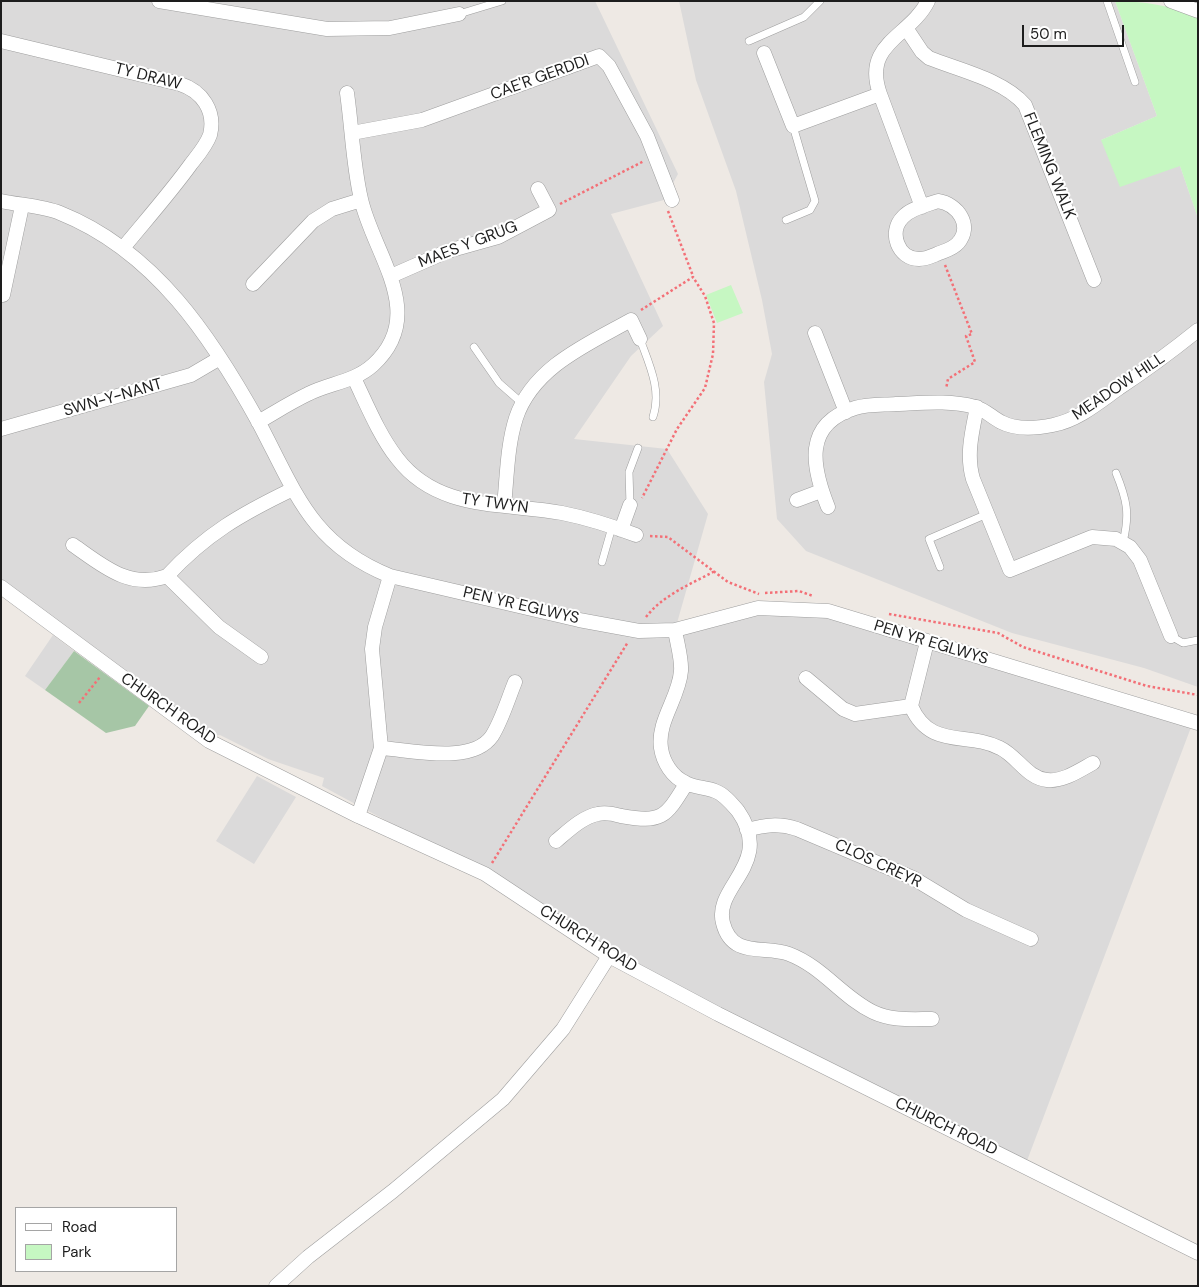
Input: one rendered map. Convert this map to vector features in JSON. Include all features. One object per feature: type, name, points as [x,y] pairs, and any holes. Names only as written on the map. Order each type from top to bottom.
[{"type":"street","points":[[159,1],[327,29],[390,28],[459,14]]},
{"type":"street","points":[[922,207],[880,94],[876,76],[879,57],[891,40],[920,16],[928,1]]},
{"type":"street","points":[[1171,1],[1198,11]]},
{"type":"street","name":"FLEMING WALK","points":[[906,28],[922,52],[929,58],[1003,86],[1019,97],[1024,105],[1094,280]]},
{"type":"street","name":"TY DRAW","points":[[1,41],[180,84],[196,91],[207,105],[211,129],[206,144],[181,178],[123,248]]},
{"type":"street","points":[[764,53],[793,126],[880,94]]},
{"type":"street","name":"CAE'R GERDDI","points":[[352,133],[422,120],[599,56],[610,66],[647,136],[672,200]]},
{"type":"street","points":[[258,422],[308,394],[354,378],[378,360],[394,333],[397,298],[391,276],[361,200],[347,93]]},
{"type":"street","points":[[538,188],[549,210]]},
{"type":"street","points":[[253,284],[313,221],[332,210],[361,200]]},
{"type":"street","name":"PEN YR EGLWYS","points":[[1,201],[59,213],[92,229],[123,248],[160,279],[188,313],[220,358],[312,520],[336,544],[362,563],[390,576],[579,620],[635,630],[675,630],[749,610],[789,608],[828,611],[1198,723]]},
{"type":"street","points":[[944,202],[954,207],[961,216],[964,229],[956,246],[918,259],[905,254],[897,244],[895,231],[900,219],[922,207],[944,202]]},
{"type":"street","points":[[3,294],[22,206]]},
{"type":"street","name":"MAES Y GRUG","points":[[391,276],[448,251],[498,237],[549,210]]},
{"type":"street","points":[[504,506],[516,418],[538,382],[550,369],[575,352],[630,320],[640,339]]},
{"type":"street","name":"MEADOW HILL","points":[[977,407],[1004,424],[1045,426],[1066,422],[1077,417],[1108,396],[1198,330]]},
{"type":"street","points":[[815,333],[846,412]]},
{"type":"street","name":"SWN-Y-NANT","points":[[1,429],[191,375],[220,358]]},
{"type":"street","name":"TY TWYN","points":[[354,378],[385,440],[398,459],[426,485],[457,499],[561,513],[636,535]]},
{"type":"street","points":[[828,507],[821,491],[814,464],[816,445],[824,428],[846,412],[868,406],[944,403],[977,407],[969,448],[969,464],[1010,570],[1092,538],[1108,537],[1123,542],[1140,560],[1170,636]]},
{"type":"street","points":[[73,545],[112,572],[128,579],[145,581],[167,576],[196,546],[215,531],[256,507],[293,489]]},
{"type":"street","points":[[797,500],[821,491]]},
{"type":"street","points":[[616,528],[636,502]]},
{"type":"street","points":[[167,576],[219,627],[261,657]]},
{"type":"street","points":[[358,816],[381,748],[372,649],[375,627],[390,576]]},
{"type":"street","name":"CHURCH ROAD","points":[[1,587],[209,741],[358,816],[485,874],[609,956],[718,1014],[1198,1253]]},
{"type":"street","points":[[675,630],[681,671],[675,697],[661,730],[661,747],[666,764],[686,784],[716,791],[723,796],[737,810],[746,830],[749,848],[744,870],[724,900],[722,907],[723,923],[730,937],[749,949],[787,953],[806,962],[872,1012],[902,1020],[932,1019]]},
{"type":"street","points":[[927,642],[911,706],[922,724],[941,736],[1001,748],[1039,778],[1056,780],[1093,763]]},
{"type":"street","points":[[806,678],[843,709],[855,714],[911,706]]},
{"type":"street","points":[[381,748],[455,754],[479,748],[492,736],[515,682]]},
{"type":"street","points":[[556,841],[578,824],[597,814],[604,813],[642,820],[660,816],[672,808],[686,784]]},
{"type":"street","name":"CLOS CREYR","points":[[746,830],[767,825],[783,825],[797,829],[913,878],[966,910],[1031,939]]},
{"type":"street","points":[[276,1286],[308,1257],[393,1191],[503,1099],[564,1029],[609,956]]},
{"type":"lane","points":[[459,14],[502,1]]},
{"type":"lane","points":[[749,41],[804,17],[820,1]]},
{"type":"lane","points":[[1107,1],[1135,82]]},
{"type":"lane","points":[[786,220],[810,210],[815,201],[793,126]]},
{"type":"lane","points":[[640,339],[656,389],[657,399],[653,417]]},
{"type":"lane","points":[[474,346],[499,383],[523,404]]},
{"type":"lane","points":[[636,502],[629,472],[638,448]]},
{"type":"lane","points":[[1116,474],[1126,497],[1128,520],[1123,542]]},
{"type":"lane","points":[[940,567],[929,540],[987,514]]},
{"type":"lane","points":[[602,562],[616,528]]},
{"type":"lane","points":[[1170,636],[1183,643],[1198,640]]},
{"type":"path","points":[[549,210],[654,156]]},
{"type":"path","points":[[636,502],[677,429],[704,388],[711,362],[714,323],[666,202],[672,200]]},
{"type":"path","points":[[940,252],[972,334],[966,336],[975,362],[948,379],[944,403]]},
{"type":"path","points":[[630,320],[644,307],[694,276]]},
{"type":"path","points":[[636,535],[668,537],[728,582],[758,594],[799,591],[817,597]]},
{"type":"path","points":[[485,874],[635,630],[652,608],[675,592],[715,571]]},
{"type":"path","points":[[880,612],[998,633],[1023,647],[1128,680],[1198,695]]},
{"type":"path","points":[[79,703],[109,667]]},
{"type":"shaded area","points":[[1,1],[595,1],[678,174],[664,200],[611,214],[663,326],[631,356],[574,439],[667,449],[708,514],[675,630],[730,614],[828,611],[1193,722],[1025,1166],[718,1014],[485,874],[322,786],[324,778],[268,759],[220,735],[212,736],[1,582]]},
{"type":"shaded area","points":[[679,1],[1115,1],[1157,116],[1101,140],[1180,166],[1198,218],[1198,687],[1144,668],[1012,633],[806,551],[777,519],[764,382],[772,354],[762,300],[736,191],[696,80]]},
{"type":"shaded area","points":[[53,635],[74,651],[45,690],[25,676]]},
{"type":"shaded area","points":[[257,776],[296,797],[254,864],[216,841]]},
{"type":"green space","points":[[1115,1],[1157,5],[1178,9],[1198,16],[1198,218],[1180,166],[1120,187],[1101,140],[1157,116]]},
{"type":"green space","points":[[731,285],[743,313],[717,323],[706,295]]},
{"type":"green space","points":[[74,651],[149,706],[135,726],[106,733],[45,690]]}]
